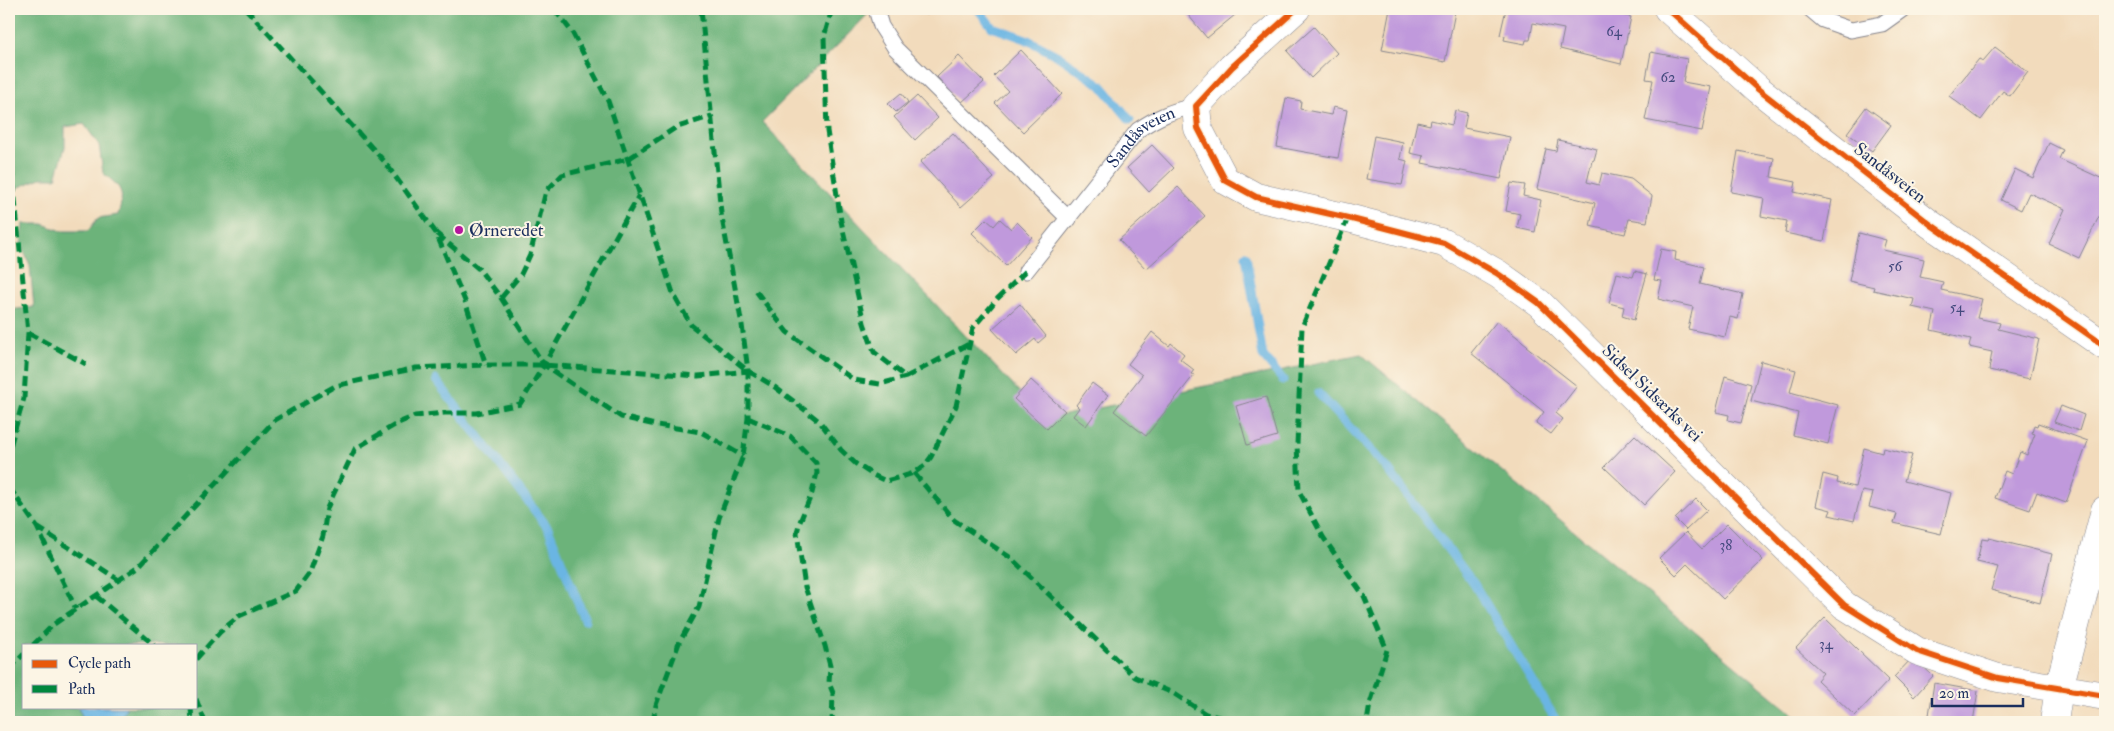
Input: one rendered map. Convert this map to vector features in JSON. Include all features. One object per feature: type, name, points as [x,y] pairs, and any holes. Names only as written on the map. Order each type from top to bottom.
[{"type":"street","name":"Sandåsveien","points":[[1196,106],[1232,67],[1296,9]]},
{"type":"street","name":"Sandåsveien","points":[[1668,9],[1759,90],[1930,224],[2105,346]]},
{"type":"street","name":"Sidsel Sidsærks vei","points":[[1196,106],[1198,128],[1225,180],[1256,197],[1444,243],[1498,274],[1539,303],[1844,605],[1917,650],[1998,678],[2105,696]]},
{"type":"street","points":[[2054,722],[2059,688],[2105,510]]},
{"type":"lane","points":[[876,9],[881,26],[895,48],[1069,219]]},
{"type":"lane","points":[[1810,9],[1823,20],[1851,30],[1882,24],[1903,9]]},
{"type":"lane","name":"Sandåsveien","points":[[1026,271],[1138,130],[1157,117],[1178,109],[1196,106]]},
{"type":"green space","points":[[9,9],[873,9],[762,122],[1045,419],[1361,354],[1803,722],[119,722],[126,708],[198,708],[198,644],[22,644],[22,708],[78,708],[85,722],[9,722],[9,310],[34,307],[30,265],[21,245],[23,224],[43,224],[62,231],[88,231],[98,218],[118,215],[121,195],[118,187],[103,173],[99,145],[84,124],[65,127],[65,147],[56,178],[41,178],[10,191],[9,198]]},
{"type":"water","points":[[78,708],[126,708],[119,722],[85,722]]},
{"type":"building","points":[[924,9],[943,9],[926,14]]},
{"type":"building","points":[[1390,9],[1437,9],[1455,12],[1445,62],[1382,50]]},
{"type":"building","points":[[1506,9],[1599,9],[1599,11],[1631,17],[1621,64],[1560,49],[1564,29],[1533,23],[1530,40],[1526,40],[1525,44],[1504,40],[1505,36],[1500,35]]},
{"type":"building","points":[[1184,10],[1241,10],[1207,38]]},
{"type":"building","points":[[1314,27],[1337,53],[1311,78],[1287,51]]},
{"type":"building","points":[[1995,47],[2028,72],[2010,96],[2003,91],[1981,120],[1949,96],[1979,59],[1983,61]]},
{"type":"building","points":[[1021,50],[1062,94],[1023,132],[995,103],[1008,91],[994,76]]},
{"type":"building","points":[[1651,52],[1687,59],[1683,82],[1711,87],[1702,131],[1645,120],[1653,80],[1646,79]]},
{"type":"building","points":[[959,56],[984,82],[961,103],[937,77]]},
{"type":"building","points":[[901,93],[908,102],[896,112],[888,104]]},
{"type":"building","points":[[917,96],[938,118],[915,140],[894,117]]},
{"type":"building","points":[[1286,98],[1301,101],[1300,109],[1331,115],[1333,107],[1347,110],[1338,158],[1277,147]]},
{"type":"building","points":[[1866,107],[1891,125],[1872,151],[1847,133]]},
{"type":"building","points":[[1455,110],[1467,113],[1464,128],[1510,137],[1501,179],[1422,163],[1424,156],[1410,153],[1417,122],[1430,125],[1431,120],[1452,125]]},
{"type":"building","points":[[953,133],[994,178],[961,207],[920,162]]},
{"type":"building","points":[[1374,136],[1403,142],[1400,159],[1407,161],[1402,185],[1366,179]]},
{"type":"building","points":[[1558,140],[1597,149],[1587,182],[1599,185],[1602,173],[1631,179],[1652,196],[1647,222],[1629,219],[1625,234],[1590,226],[1595,203],[1537,189],[1546,149],[1556,151]]},
{"type":"building","points":[[2049,143],[2063,150],[2059,159],[2105,180],[2105,204],[2079,258],[2049,244],[2065,209],[2029,193],[2021,210],[2001,200],[2015,169],[2033,178]]},
{"type":"building","points":[[1152,145],[1174,168],[1149,192],[1127,168]]},
{"type":"building","points":[[1738,151],[1774,158],[1771,177],[1796,182],[1794,192],[1832,200],[1824,241],[1785,233],[1787,221],[1761,216],[1764,198],[1731,192]]},
{"type":"building","points":[[1511,183],[1525,185],[1523,196],[1541,200],[1535,232],[1517,228],[1520,214],[1506,211]]},
{"type":"building","points":[[1178,187],[1205,216],[1146,269],[1119,240]]},
{"type":"building","points":[[986,219],[994,226],[1000,219],[1011,229],[1017,222],[1032,237],[1006,266],[972,233]]},
{"type":"building","points":[[1859,233],[1886,240],[1883,250],[1924,259],[1920,277],[1943,282],[1941,290],[1982,299],[1977,318],[2000,323],[1998,329],[2039,339],[2030,379],[1989,370],[1992,352],[1969,347],[1971,339],[1931,330],[1935,312],[1912,307],[1914,299],[1873,290],[1874,287],[1849,281]]},
{"type":"building","points":[[1661,249],[1676,252],[1675,260],[1704,267],[1700,284],[1743,294],[1738,319],[1730,317],[1725,337],[1688,329],[1693,307],[1658,299],[1662,281],[1654,280]]},
{"type":"building","points":[[1635,271],[1647,274],[1634,320],[1622,316],[1624,307],[1609,303],[1617,273],[1633,277]]},
{"type":"building","points":[[1020,304],[1046,336],[1038,343],[1035,339],[1016,355],[992,329]]},
{"type":"building","points":[[1497,321],[1577,386],[1556,413],[1563,419],[1551,434],[1536,423],[1544,412],[1471,353]]},
{"type":"building","points":[[1152,332],[1169,346],[1171,343],[1184,354],[1180,359],[1194,370],[1191,374],[1194,375],[1146,436],[1114,411],[1142,375],[1128,364]]},
{"type":"building","points":[[1761,361],[1796,370],[1790,392],[1838,405],[1828,444],[1793,435],[1798,413],[1751,401]]},
{"type":"building","points":[[1725,376],[1751,384],[1741,423],[1728,420],[1729,415],[1716,412]]},
{"type":"building","points":[[1031,380],[1065,411],[1047,429],[1014,399]]},
{"type":"building","points":[[1092,383],[1108,395],[1086,426],[1073,416],[1079,408],[1076,405]]},
{"type":"building","points":[[1266,397],[1277,436],[1247,445],[1236,406]]},
{"type":"building","points":[[2061,406],[2084,415],[2079,431],[2054,422]]},
{"type":"building","points":[[2038,423],[2088,441],[2066,503],[2037,492],[2030,510],[1995,498],[2005,471],[2012,474],[2020,452],[2027,455],[2035,434],[2032,433],[2034,425],[2037,426]]},
{"type":"building","points":[[1635,435],[1675,472],[1644,505],[1604,467]]},
{"type":"building","points":[[1864,448],[1882,453],[1883,448],[1912,455],[1904,481],[1951,493],[1941,534],[1894,523],[1897,514],[1869,507],[1873,493],[1862,491],[1854,521],[1829,515],[1831,510],[1816,506],[1823,474],[1838,478],[1837,483],[1855,487]]},
{"type":"building","points":[[1696,499],[1707,510],[1686,530],[1675,519]]},
{"type":"building","points":[[1727,524],[1763,560],[1723,599],[1687,564],[1676,575],[1659,558],[1686,532],[1702,549]]},
{"type":"building","points":[[1989,538],[2052,554],[2040,603],[1991,590],[1998,567],[1977,562],[1982,539],[1988,540]]},
{"type":"building","points":[[1825,618],[1889,680],[1855,716],[1817,680],[1823,673],[1796,648]]},
{"type":"building","points":[[1913,657],[1933,676],[1914,697],[1894,677]]},
{"type":"building","points":[[1934,683],[1978,691],[1973,722],[1930,722],[1931,716],[1929,715]]},
{"type":"waterway","points":[[978,9],[992,27],[1026,39],[1058,56],[1101,85],[1130,120]]},
{"type":"waterway","points":[[1246,256],[1263,356],[1283,380]]},
{"type":"waterway","points":[[436,380],[548,528],[585,620]]},
{"type":"waterway","points":[[1318,393],[1387,468],[1474,584],[1557,722]]},
{"type":"marked path","points":[[246,9],[384,161],[436,233],[465,301],[486,365]]},
{"type":"marked path","points":[[554,9],[572,32],[608,101],[673,293],[691,325],[748,371],[772,385],[820,422],[841,450],[856,464],[873,475],[886,481],[914,473],[925,465],[931,457],[956,406],[973,328],[997,299],[1026,271]]},
{"type":"marked path","points":[[653,722],[656,705],[679,643],[699,607],[719,518],[743,456],[748,418],[748,371],[742,325],[721,213],[701,9]]},
{"type":"marked path","points":[[832,9],[824,37],[827,131],[841,221],[864,323],[874,352],[906,377],[969,344]]},
{"type":"marked path","points":[[501,298],[521,274],[530,255],[546,191],[562,175],[628,159],[675,128],[712,116]]},
{"type":"marked path","points":[[9,138],[28,333],[24,398],[9,450]]},
{"type":"marked path","points":[[437,234],[479,269],[501,298],[544,365],[639,195]]},
{"type":"marked path","points":[[1348,218],[1302,327],[1297,444],[1299,491],[1323,537],[1364,596],[1387,650],[1370,704],[1367,722]]},
{"type":"marked path","points":[[756,291],[787,332],[854,380],[880,384],[906,377]]},
{"type":"marked path","points":[[28,333],[86,364]]},
{"type":"marked path","points":[[34,644],[54,624],[138,567],[275,420],[335,386],[416,368],[486,365],[544,365],[698,376],[748,371]]},
{"type":"marked path","points":[[198,657],[220,632],[239,616],[296,591],[310,572],[323,536],[327,508],[355,449],[398,423],[415,416],[444,413],[477,413],[520,404],[544,365],[621,417],[701,432],[743,456]]},
{"type":"marked path","points":[[748,418],[790,436],[816,463],[817,473],[812,493],[797,533],[805,587],[830,666],[829,683],[833,693],[832,722]]},
{"type":"marked path","points":[[914,473],[954,520],[1011,558],[1135,677],[1173,693],[1206,714],[1241,722]]},
{"type":"marked path","points":[[9,487],[37,527],[76,609]]},
{"type":"marked path","points":[[37,527],[119,580]]},
{"type":"marked path","points":[[96,596],[153,644]]},
{"type":"marked path","points":[[9,669],[22,656]]},
{"type":"marked path","points":[[198,704],[205,722]]},
{"type":"marked path","points":[[191,708],[192,722]]},
{"type":"cycle path","points":[[1296,9],[1232,67],[1196,106],[1198,128],[1225,180],[1256,197],[1444,243],[1498,274],[1539,303],[1844,605],[1917,651],[1998,678],[2105,696]]},
{"type":"cycle path","points":[[1668,9],[1759,90],[1930,224],[2105,346]]},
{"type":"place","name":"Ørneredet","points":[[459,230]]}]
